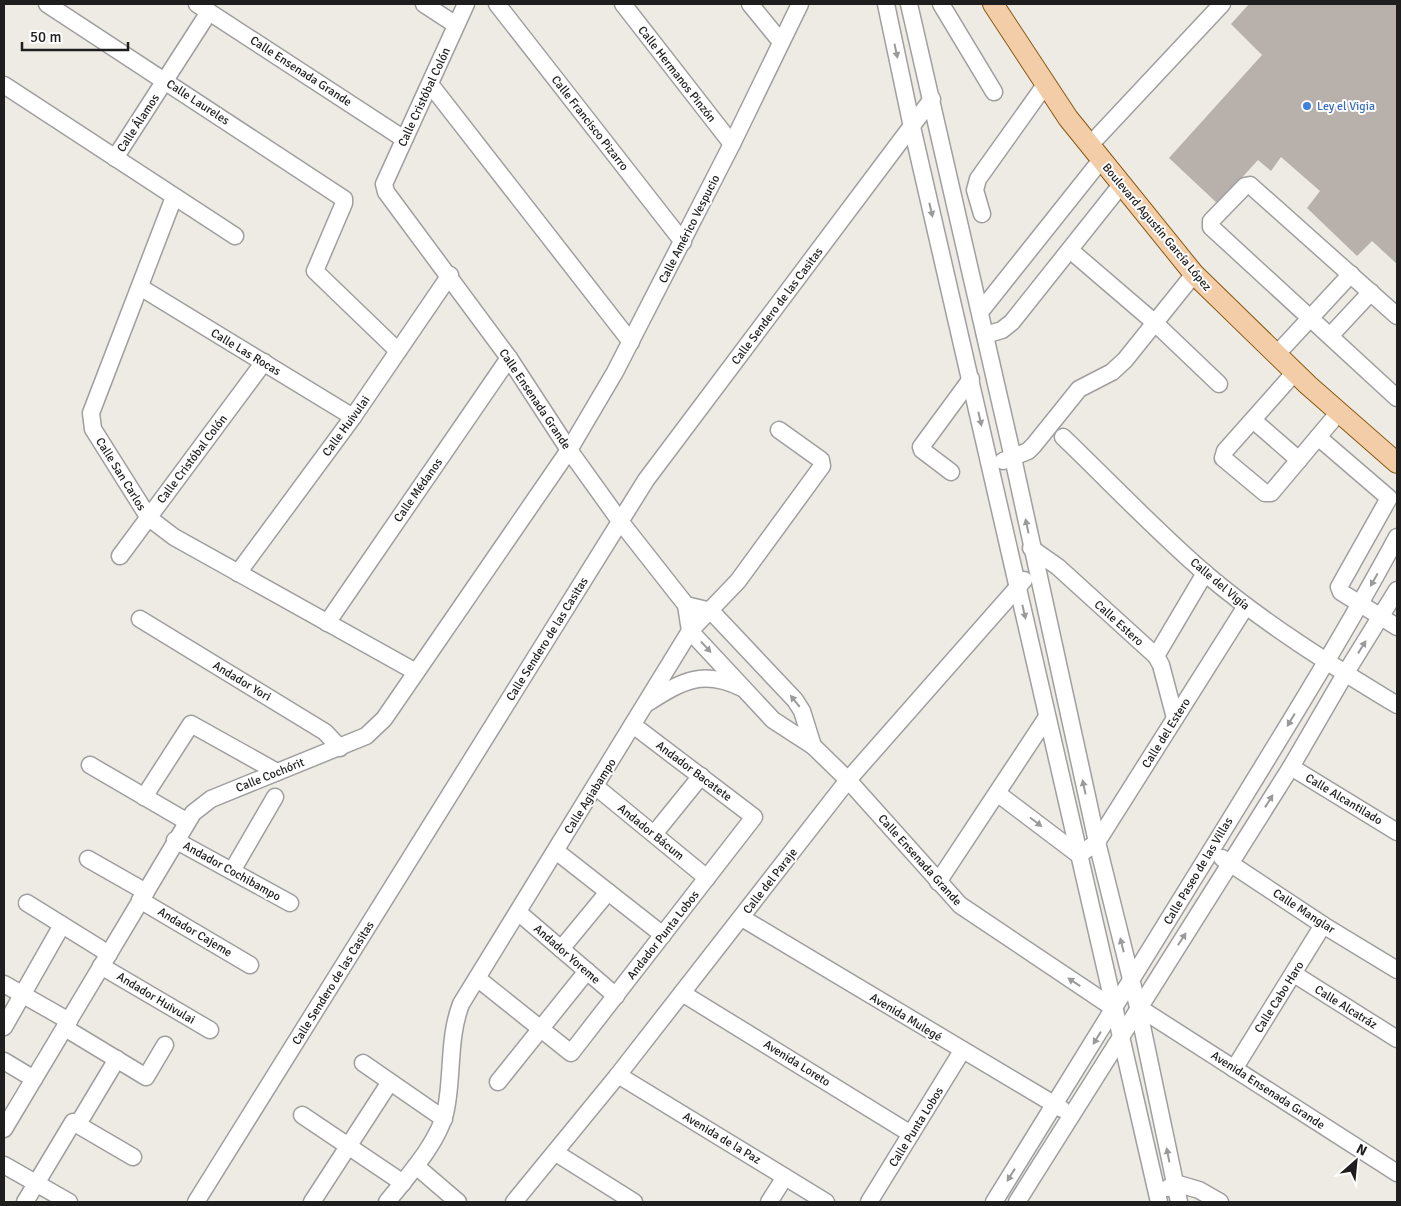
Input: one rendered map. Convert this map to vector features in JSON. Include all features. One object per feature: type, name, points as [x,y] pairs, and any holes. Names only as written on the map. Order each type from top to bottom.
[{"type":"main road","name":"Boulevard Agustín García López","points":[[993,4],[1045,85],[1095,153],[1194,274],[1295,372],[1397,463]]},
{"type":"street","name":"Calle Laureles","points":[[47,4],[342,197],[344,203],[315,271],[398,351]]},
{"type":"street","points":[[424,4],[456,25]]},
{"type":"street","name":"Calle Cristóbal Colón","points":[[386,192],[384,184],[466,4]]},
{"type":"street","name":"Calle Francisco Pizarro","points":[[497,4],[683,242]]},
{"type":"street","name":"Calle Hermanos Pinzón","points":[[623,4],[732,144]]},
{"type":"street","points":[[750,4],[781,42]]},
{"type":"street","name":"Calle Américo Vespucio","points":[[569,450],[631,342],[683,242],[800,4]]},
{"type":"street","points":[[886,4],[912,127],[1047,717],[1122,1034],[1157,1200]]},
{"type":"street","points":[[909,4],[1013,458],[1096,842],[1138,1007],[1174,1183],[1180,1202]]},
{"type":"street","points":[[941,4],[994,92]]},
{"type":"street","points":[[980,312],[1095,153],[1222,4]]},
{"type":"street","name":"Calle Álamos","points":[[114,158],[165,81],[203,8]]},
{"type":"street","name":"Calle Ensenada Grande","points":[[203,8],[404,139]]},
{"type":"street","points":[[430,84],[631,342]]},
{"type":"street","points":[[4,85],[235,236]]},
{"type":"street","points":[[982,214],[975,190],[978,179],[1045,85]]},
{"type":"street","name":"Calle Sendero de las Casitas","points":[[196,1202],[646,480],[932,99]]},
{"type":"street","points":[[1397,316],[1250,184],[1245,186],[1211,221],[1211,227],[1397,398]]},
{"type":"street","points":[[985,335],[1008,326],[1121,185]]},
{"type":"street","name":"Calle Ensenada Grande","points":[[386,192],[450,275],[509,358],[569,450],[620,521],[686,605],[690,631],[773,720],[813,746],[848,780],[938,882],[971,914],[1115,1009]]},
{"type":"street","name":"Calle San Carlos","points":[[174,197],[91,413],[90,420],[93,429],[148,518],[174,536],[238,573],[416,672]]},
{"type":"street","points":[[1070,250],[1154,322],[1219,384]]},
{"type":"street","points":[[991,466],[1028,451],[1079,389],[1118,367],[1194,274]]},
{"type":"street","points":[[1276,354],[1351,274]]},
{"type":"street","name":"Calle Huivulai","points":[[238,573],[353,417],[450,275]]},
{"type":"street","name":"Calle Las Rocas","points":[[140,287],[353,417]]},
{"type":"street","points":[[1330,336],[1371,292]]},
{"type":"street","name":"Calle Médanos","points":[[326,622],[509,358]]},
{"type":"street","name":"Calle Cristóbal Colón","points":[[120,556],[264,362]]},
{"type":"street","points":[[1295,372],[1225,452],[1223,458],[1268,494],[1339,412]]},
{"type":"street","points":[[951,472],[922,450],[921,447],[971,379]]},
{"type":"street","points":[[1253,420],[1299,460]]},
{"type":"street","name":"Calle Agiabampo","points":[[388,1202],[416,1166],[444,1119],[455,1020],[477,978],[690,631],[738,581],[822,466],[820,460],[779,430]]},
{"type":"street","name":"Calle del Vigía","points":[[1063,437],[1205,573],[1246,606],[1326,662],[1397,705]]},
{"type":"street","points":[[1318,437],[1389,498],[1339,587],[1341,592],[1397,627]]},
{"type":"street","name":"Calle Cochórit","points":[[4,1129],[186,821],[200,805],[211,799],[340,748],[375,730],[569,450]]},
{"type":"street","name":"Calle Paseo de las Villas","points":[[994,1202],[1115,1009],[1326,662],[1361,604],[1397,537]]},
{"type":"street","name":"Calle Estero","points":[[1031,548],[1058,567],[1156,656],[1161,665],[1175,718]]},
{"type":"street","name":"Calle del Paraje","points":[[514,1202],[618,1075],[848,780],[1018,585],[1037,569]]},
{"type":"street","points":[[1156,656],[1205,573]]},
{"type":"street","name":"Calle Paseo de las Villas","points":[[1017,1202],[1290,767],[1397,590]]},
{"type":"street","points":[[686,605],[711,611]]},
{"type":"street","name":"Calle del Estero","points":[[1079,855],[1096,842],[1246,606]]},
{"type":"street","name":"Calle Ensenada Grande","points":[[711,611],[794,700],[802,711],[813,746]]},
{"type":"street","name":"Andador Yori","points":[[140,619],[325,732],[340,748]]},
{"type":"street","points":[[647,703],[679,683],[695,679],[714,678],[745,689]]},
{"type":"street","points":[[938,882],[1047,717]]},
{"type":"street","points":[[144,797],[191,724],[277,772]]},
{"type":"street","name":"Andador Bacatete","points":[[633,725],[754,817]]},
{"type":"street","name":"Andador Cochibampo","points":[[90,765],[186,821]]},
{"type":"street","name":"Calle Alcantilado","points":[[1290,767],[1397,832]]},
{"type":"street","points":[[654,834],[701,776]]},
{"type":"street","name":"Andador Bácum","points":[[596,786],[707,878]]},
{"type":"street","points":[[997,793],[1079,855]]},
{"type":"street","points":[[232,871],[275,797]]},
{"type":"street","name":"Andador Punta Lobos","points":[[541,1029],[571,1053],[754,817]]},
{"type":"street","name":"Andador Cochibampo","points":[[175,840],[290,902]]},
{"type":"street","name":"Calle Manglar","points":[[1211,850],[1324,925],[1397,970]]},
{"type":"street","points":[[556,851],[663,935]]},
{"type":"street","name":"Andador Cajeme","points":[[88,859],[250,965]]},
{"type":"street","points":[[561,949],[608,892]]},
{"type":"street","name":"Andador Huivulai","points":[[27,903],[62,925],[105,960],[210,1030]]},
{"type":"street","name":"Andador Yoreme","points":[[518,912],[616,996]]},
{"type":"street","name":"Avenida Mulegé","points":[[742,918],[962,1051],[1071,1114]]},
{"type":"street","points":[[4,1027],[62,925]]},
{"type":"street","name":"Calle Cabo Haro","points":[[1234,1069],[1324,925]]},
{"type":"street","points":[[498,1082],[587,971]]},
{"type":"street","name":"Calle Alcatráz","points":[[1294,974],[1397,1039]]},
{"type":"street","points":[[477,978],[541,1029]]},
{"type":"street","points":[[4,984],[117,1060],[146,1077],[165,1045]]},
{"type":"street","name":"Avenida Loreto","points":[[682,993],[911,1134]]},
{"type":"street","name":"Avenida Ensenada Grande","points":[[1138,1007],[1397,1173]]},
{"type":"street","name":"Calle Punta Lobos","points":[[869,1202],[962,1051]]},
{"type":"street","points":[[25,1202],[117,1060]]},
{"type":"street","points":[[4,1061],[34,1079]]},
{"type":"street","points":[[363,1063],[444,1119]]},
{"type":"street","name":"Avenida de la Paz","points":[[618,1075],[826,1202]]},
{"type":"street","points":[[312,1202],[390,1082]]},
{"type":"street","points":[[302,1115],[403,1182]]},
{"type":"street","points":[[75,1123],[133,1157]]},
{"type":"street","points":[[556,1153],[634,1202]]},
{"type":"street","points":[[4,1165],[69,1202]]},
{"type":"street","points":[[416,1166],[458,1202]]},
{"type":"street","points":[[769,1202],[785,1177]]},
{"type":"street","points":[[1157,1200],[1174,1183]]},
{"type":"street","points":[[1174,1183],[1199,1190],[1220,1202]]},
{"type":"building","name":"Ley el Vigia","points":[[1249,4],[1397,4],[1397,264],[1372,241],[1357,256],[1307,208],[1320,191],[1281,157],[1271,171],[1258,160],[1218,204],[1169,158],[1262,55],[1231,24]]},
{"type":"place","name":"Ley el Vigia","points":[[1307,106]]}]
